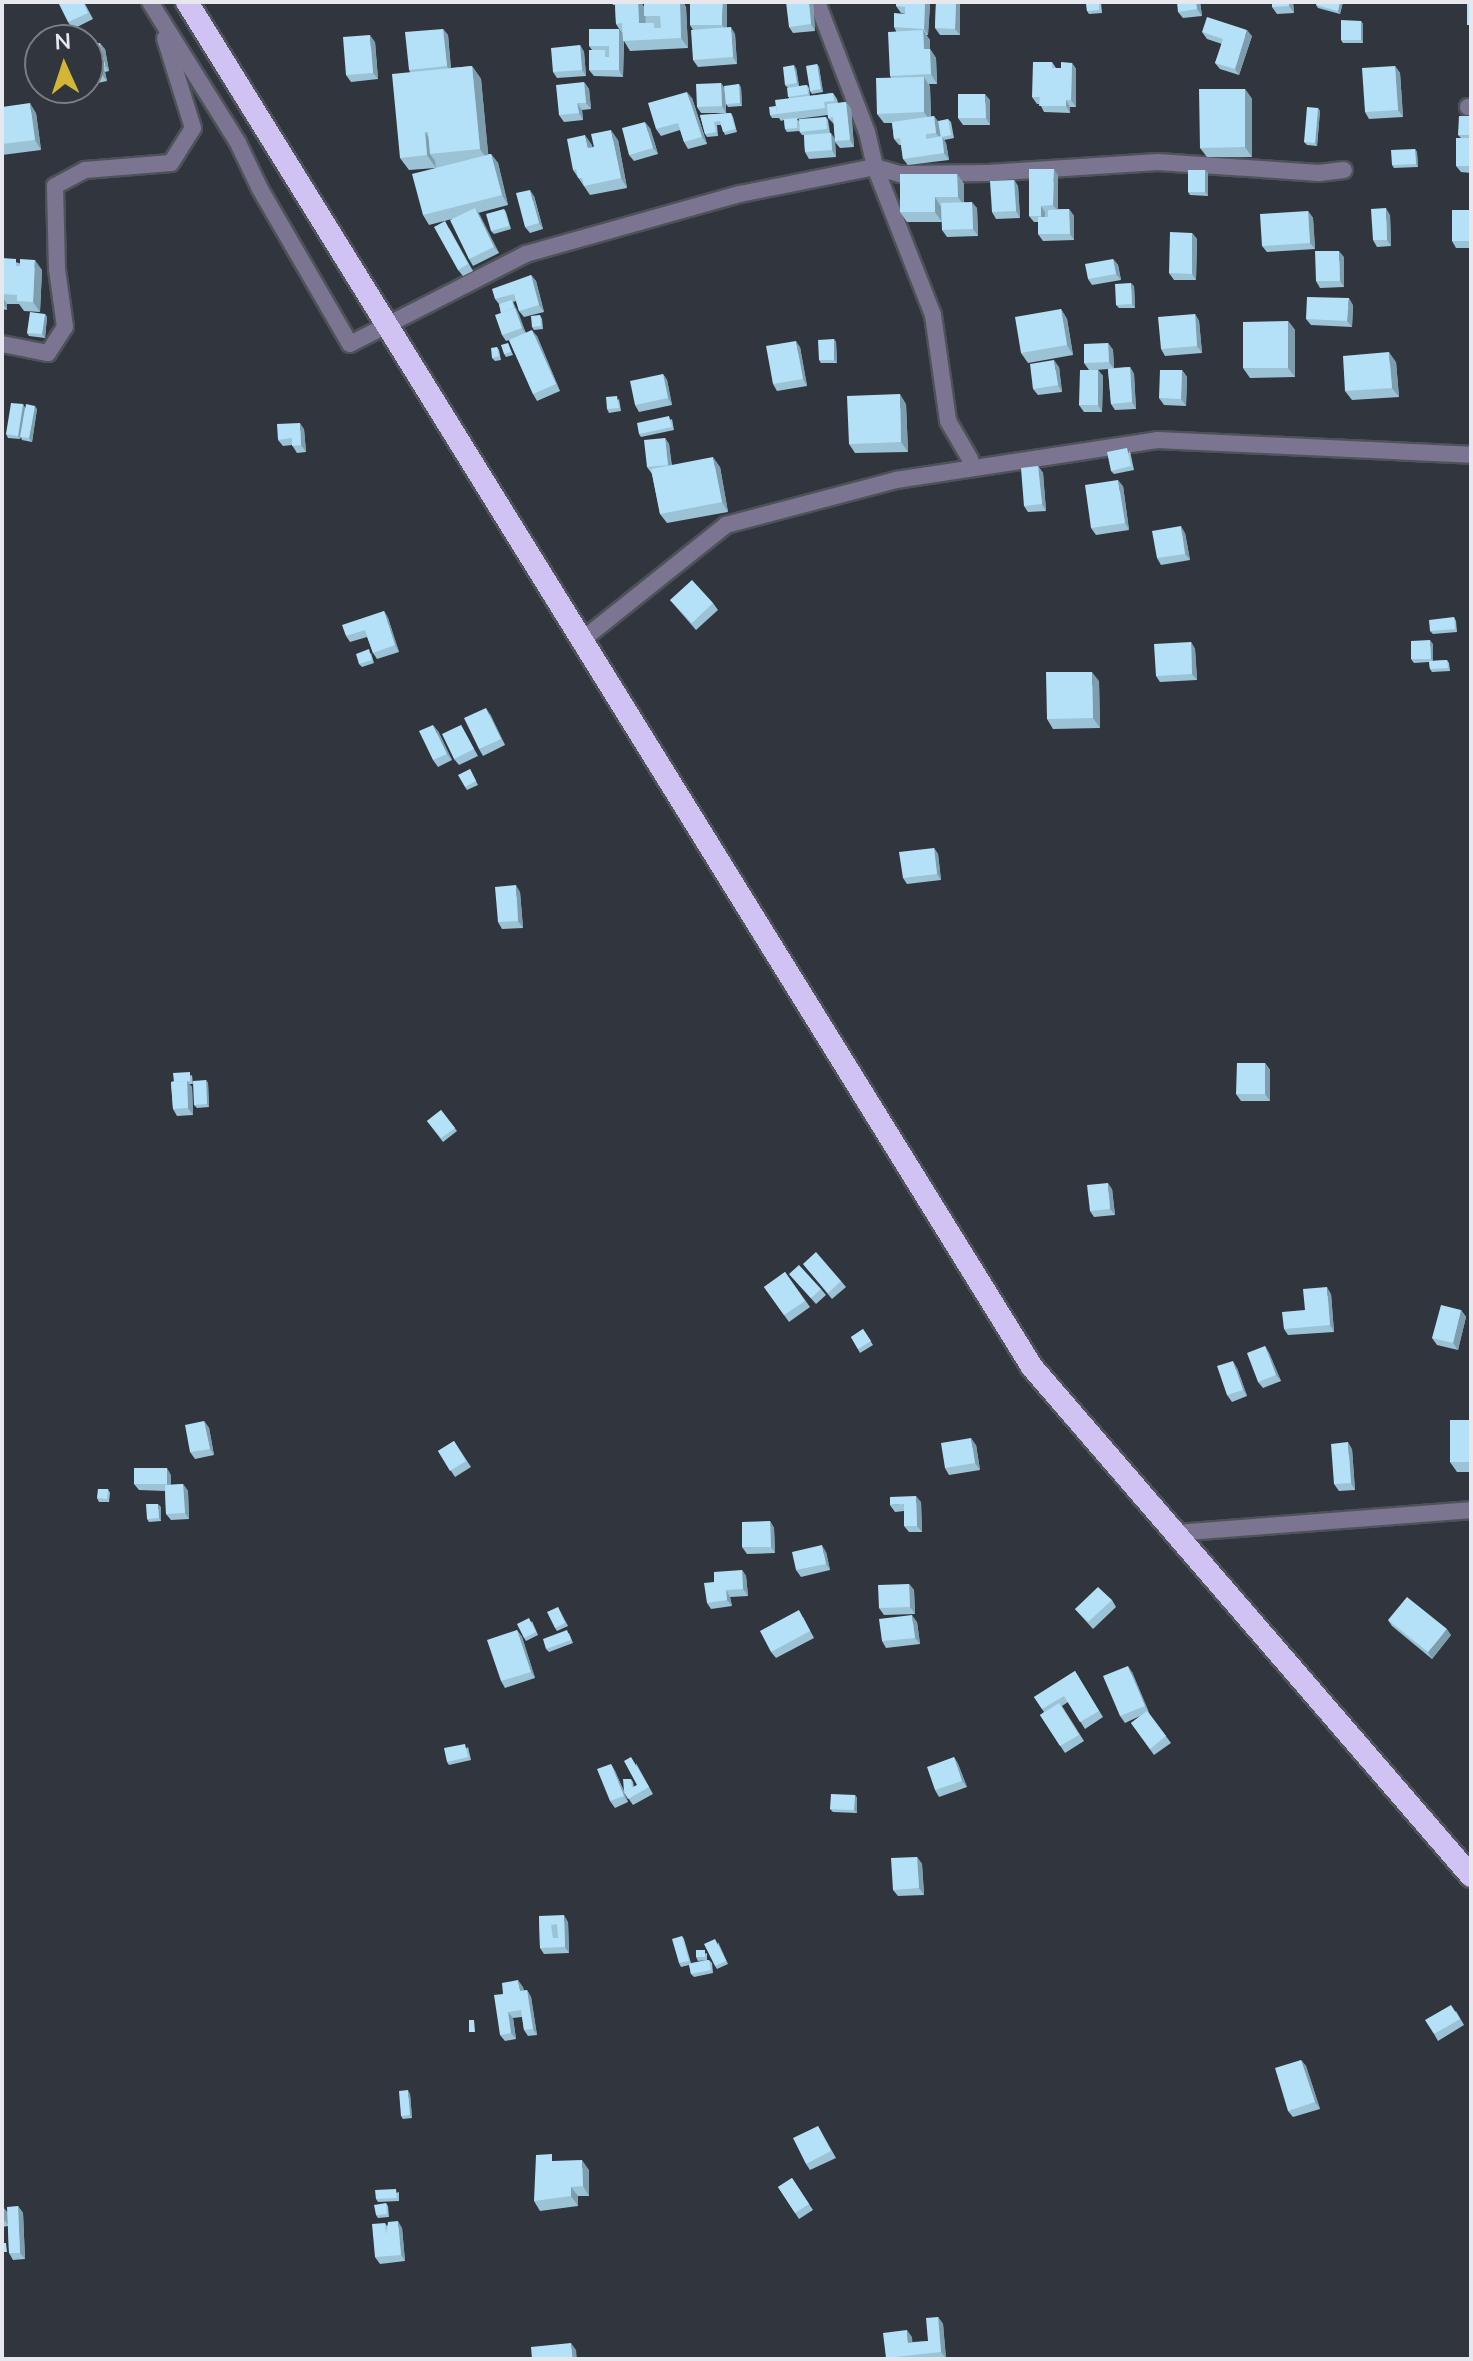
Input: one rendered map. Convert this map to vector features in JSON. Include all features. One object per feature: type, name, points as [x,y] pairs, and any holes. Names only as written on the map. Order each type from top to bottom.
[{"type":"highway","points":[[187,2],[1032,1367],[1471,1876]]},
{"type":"street","points":[[150,2],[238,143],[260,189],[350,344],[526,254],[740,194],[875,167],[900,174],[988,173],[1158,162],[1319,173],[1344,170]]},
{"type":"street","points":[[817,2],[867,132],[875,167],[933,315],[948,421],[970,459]]},
{"type":"street","points":[[2,344],[48,353],[65,327],[57,269],[55,186],[85,170],[171,163],[193,128],[159,19]]},
{"type":"street","points":[[582,640],[726,525],[896,480],[1157,440],[1471,455]]},
{"type":"street","points":[[1175,1533],[1471,1510]]},
{"type":"building","points":[[58,2],[83,2],[88,13],[68,22]]},
{"type":"building","points":[[615,2],[638,2],[639,23],[654,23],[654,28],[661,28],[660,16],[644,16],[644,2],[680,2],[681,38],[623,41],[622,23],[616,24]]},
{"type":"building","points":[[690,2],[723,2],[722,25],[690,25]]},
{"type":"building","points":[[786,2],[809,2],[811,24],[789,27]]},
{"type":"building","points":[[896,2],[925,2],[924,29],[894,27],[894,13],[905,14],[905,7],[896,6]]},
{"type":"building","points":[[936,2],[956,2],[955,29],[935,28]]},
{"type":"building","points":[[1086,2],[1099,2],[1099,10],[1087,11]]},
{"type":"building","points":[[1177,2],[1196,2],[1197,9],[1178,12]]},
{"type":"building","points":[[1272,2],[1289,2],[1289,6],[1272,7]]},
{"type":"building","points":[[1317,2],[1340,2],[1338,11],[1316,5]]},
{"type":"building","points":[[1467,2],[1471,2],[1471,25],[1467,25]]},
{"type":"building","points":[[1207,17],[1247,30],[1235,69],[1215,63],[1223,39],[1202,32]]},
{"type":"building","points":[[1341,20],[1361,21],[1361,40],[1341,40]]},
{"type":"building","points":[[731,27],[733,57],[693,60],[691,30]]},
{"type":"building","points":[[443,29],[447,66],[409,70],[405,32]]},
{"type":"building","points":[[589,29],[619,29],[619,70],[589,70],[589,50],[605,50],[605,57],[609,57],[609,46],[589,46]]},
{"type":"building","points":[[923,30],[924,49],[930,49],[931,74],[890,76],[888,32]]},
{"type":"building","points":[[370,35],[373,73],[346,75],[343,37]]},
{"type":"building","points":[[580,45],[582,70],[553,72],[551,48]]},
{"type":"building","points":[[1033,62],[1052,62],[1052,68],[1061,68],[1061,62],[1072,63],[1071,100],[1066,100],[1066,106],[1039,106],[1040,97],[1032,97]]},
{"type":"building","points":[[817,64],[821,89],[810,91],[806,66]]},
{"type":"building","points":[[794,65],[797,83],[785,85],[783,67]]},
{"type":"building","points":[[472,66],[480,149],[430,154],[428,132],[425,132],[427,155],[400,158],[392,74]]},
{"type":"building","points":[[1395,66],[1398,110],[1365,112],[1362,68]]},
{"type":"building","points":[[924,77],[924,112],[877,114],[876,78]]},
{"type":"building","points":[[584,82],[586,103],[577,103],[579,113],[559,115],[556,85]]},
{"type":"building","points":[[721,83],[722,106],[697,107],[696,84]]},
{"type":"building","points":[[739,84],[740,103],[726,104],[724,86]]},
{"type":"building","points":[[807,85],[808,94],[788,97],[787,88]]},
{"type":"building","points":[[1199,89],[1245,89],[1245,147],[1200,148]]},
{"type":"building","points":[[687,92],[702,137],[684,142],[678,123],[656,129],[648,103]]},
{"type":"building","points":[[833,93],[834,101],[824,102],[825,108],[777,114],[775,100]]},
{"type":"building","points":[[958,94],[985,94],[986,118],[958,118]]},
{"type":"building","points":[[846,102],[850,140],[835,141],[833,117],[828,118],[827,104]]},
{"type":"building","points":[[30,104],[35,140],[2,144],[2,107]]},
{"type":"building","points":[[776,106],[777,114],[770,115],[769,107]]},
{"type":"building","points":[[1307,107],[1318,108],[1315,143],[1304,142]]},
{"type":"building","points":[[731,113],[735,129],[723,132],[720,121],[714,122],[716,132],[705,134],[700,115]]},
{"type":"building","points":[[934,116],[936,133],[926,134],[926,139],[942,136],[944,153],[903,159],[900,138],[894,139],[892,122]]},
{"type":"building","points":[[1459,116],[1471,116],[1471,135],[1458,135]]},
{"type":"building","points":[[826,117],[827,129],[800,132],[799,119]]},
{"type":"building","points":[[797,118],[797,128],[785,129],[784,119]]},
{"type":"building","points":[[948,119],[951,135],[941,137],[938,121]]},
{"type":"building","points":[[645,122],[653,148],[629,155],[622,128]]},
{"type":"building","points":[[611,130],[621,178],[584,186],[576,169],[573,170],[567,139],[585,135],[588,148],[594,147],[591,134]]},
{"type":"building","points":[[831,133],[832,150],[805,152],[804,135]]},
{"type":"building","points":[[1456,138],[1471,138],[1471,166],[1456,166]]},
{"type":"building","points":[[1415,149],[1416,164],[1392,165],[1391,150]]},
{"type":"building","points":[[491,154],[502,195],[423,215],[412,174]]},
{"type":"building","points":[[1029,169],[1054,169],[1053,205],[1041,206],[1041,216],[1029,216]]},
{"type":"building","points":[[1188,170],[1205,170],[1205,192],[1188,192]]},
{"type":"building","points":[[900,174],[957,174],[958,197],[935,197],[935,212],[900,212]]},
{"type":"building","points":[[1014,180],[1016,211],[992,212],[990,181]]},
{"type":"building","points":[[530,190],[539,223],[525,227],[516,193]]},
{"type":"building","points":[[972,202],[973,229],[942,230],[941,203]]},
{"type":"building","points":[[475,208],[494,247],[469,259],[450,220]]},
{"type":"building","points":[[1386,208],[1387,240],[1373,240],[1371,209]]},
{"type":"building","points":[[504,209],[509,226],[491,231],[486,214]]},
{"type":"building","points":[[1069,209],[1070,234],[1038,234],[1038,217],[1048,217],[1048,210]]},
{"type":"building","points":[[1452,210],[1470,210],[1470,241],[1452,241]]},
{"type":"building","points":[[1308,211],[1310,243],[1262,246],[1260,214]]},
{"type":"building","points":[[445,221],[468,264],[458,270],[434,227]]},
{"type":"building","points":[[1170,232],[1192,233],[1192,274],[1169,273]]},
{"type":"building","points":[[1315,251],[1339,251],[1340,281],[1316,281]]},
{"type":"building","points":[[2,258],[16,259],[16,266],[20,266],[20,259],[35,260],[33,302],[17,301],[17,295],[2,294]]},
{"type":"building","points":[[1113,259],[1116,274],[1088,279],[1085,264]]},
{"type":"building","points":[[531,275],[539,305],[519,311],[514,294],[495,299],[492,289]]},
{"type":"building","points":[[1131,283],[1132,304],[1116,305],[1115,284]]},
{"type":"building","points":[[1307,297],[1349,298],[1347,321],[1306,319]]},
{"type":"building","points":[[512,300],[514,308],[501,313],[499,304]]},
{"type":"building","points":[[515,308],[522,328],[502,335],[495,315]]},
{"type":"building","points":[[1061,309],[1067,345],[1021,353],[1015,317]]},
{"type":"building","points":[[30,312],[45,314],[42,334],[27,333]]},
{"type":"building","points":[[1195,314],[1197,346],[1161,349],[1158,317]]},
{"type":"building","points":[[540,315],[541,326],[532,327],[531,316]]},
{"type":"building","points":[[1288,321],[1288,368],[1243,368],[1243,322]]},
{"type":"building","points":[[532,330],[556,384],[533,394],[509,340]]},
{"type":"building","points":[[834,339],[834,360],[819,360],[818,340]]},
{"type":"building","points":[[796,341],[803,379],[773,384],[766,346]]},
{"type":"building","points":[[508,343],[511,352],[504,354],[501,345]]},
{"type":"building","points":[[1108,343],[1109,362],[1084,363],[1084,344]]},
{"type":"building","points":[[497,347],[499,356],[492,358],[491,348]]},
{"type":"building","points":[[1389,352],[1392,388],[1345,391],[1343,356]]},
{"type":"building","points":[[1054,360],[1058,385],[1033,389],[1030,364]]},
{"type":"building","points":[[1130,367],[1132,402],[1111,404],[1108,369]]},
{"type":"building","points":[[1080,370],[1098,370],[1098,405],[1079,405]]},
{"type":"building","points":[[1160,370],[1182,370],[1181,399],[1159,398]]},
{"type":"building","points":[[663,374],[668,398],[635,405],[630,381]]},
{"type":"building","points":[[900,394],[901,442],[849,444],[847,396]]},
{"type":"building","points":[[617,396],[619,408],[607,409],[606,397]]},
{"type":"building","points":[[11,403],[23,404],[18,436],[6,434]]},
{"type":"building","points":[[26,404],[35,406],[29,438],[20,437]]},
{"type":"building","points":[[669,416],[672,427],[639,434],[637,423]]},
{"type":"building","points":[[300,423],[301,445],[292,446],[292,438],[278,440],[277,424]]},
{"type":"building","points":[[665,438],[668,465],[647,467],[644,440]]},
{"type":"building","points":[[1127,448],[1131,466],[1111,471],[1107,452]]},
{"type":"building","points":[[713,457],[722,502],[660,514],[651,469]]},
{"type":"building","points":[[1038,466],[1042,504],[1024,506],[1021,468]]},
{"type":"building","points":[[1118,480],[1125,523],[1091,528],[1085,485]]},
{"type":"building","points":[[1181,526],[1185,554],[1157,558],[1152,531]]},
{"type":"building","points":[[692,580],[713,603],[692,623],[670,600]]},
{"type":"building","points":[[384,611],[395,645],[373,653],[365,630],[346,636],[342,625]]},
{"type":"building","points":[[1454,617],[1455,629],[1430,631],[1429,620]]},
{"type":"building","points":[[1430,640],[1431,659],[1411,659],[1411,641]]},
{"type":"building","points":[[1191,642],[1192,674],[1156,676],[1154,644]]},
{"type":"building","points":[[369,649],[372,660],[359,664],[356,654]]},
{"type":"building","points":[[1447,660],[1448,668],[1430,669],[1429,661]]},
{"type":"building","points":[[1046,672],[1092,672],[1093,718],[1047,719]]},
{"type":"building","points":[[486,708],[501,739],[479,749],[464,718]]},
{"type":"building","points":[[433,725],[447,754],[433,760],[419,731]]},
{"type":"building","points":[[461,725],[474,749],[454,759],[442,734]]},
{"type":"building","points":[[470,769],[476,781],[465,787],[458,775]]},
{"type":"building","points":[[934,848],[937,874],[903,878],[899,852]]},
{"type":"building","points":[[516,885],[518,921],[498,922],[495,887]]},
{"type":"building","points":[[1237,1063],[1265,1063],[1265,1094],[1236,1094]]},
{"type":"building","points":[[190,1072],[190,1081],[174,1082],[173,1073]]},
{"type":"building","points":[[206,1080],[207,1104],[194,1105],[193,1081]]},
{"type":"building","points":[[187,1081],[188,1108],[173,1109],[171,1082]]},
{"type":"building","points":[[441,1110],[455,1128],[441,1138],[427,1121]]},
{"type":"building","points":[[1108,1183],[1110,1209],[1090,1211],[1087,1185]]},
{"type":"building","points":[[816,1252],[841,1281],[828,1293],[803,1264]]},
{"type":"building","points":[[799,1265],[821,1289],[811,1298],[789,1274]]},
{"type":"building","points":[[785,1272],[805,1301],[784,1315],[764,1287]]},
{"type":"building","points":[[1327,1287],[1330,1325],[1284,1329],[1282,1312],[1305,1310],[1303,1289]]},
{"type":"building","points":[[1441,1305],[1461,1310],[1453,1343],[1432,1338]]},
{"type":"building","points":[[863,1329],[871,1341],[858,1349],[851,1337]]},
{"type":"building","points":[[1265,1346],[1276,1375],[1258,1382],[1247,1353]]},
{"type":"building","points":[[1233,1361],[1243,1390],[1227,1395],[1217,1366]]},
{"type":"building","points":[[1450,1420],[1471,1420],[1471,1462],[1450,1462]]},
{"type":"building","points":[[204,1421],[210,1449],[190,1452],[185,1425]]},
{"type":"building","points":[[971,1438],[975,1463],[945,1468],[941,1443]]},
{"type":"building","points":[[454,1441],[466,1461],[450,1471],[438,1451]]},
{"type":"building","points":[[1348,1442],[1351,1483],[1334,1484],[1331,1444]]},
{"type":"building","points":[[134,1468],[167,1468],[167,1484],[134,1484]]},
{"type":"building","points":[[183,1484],[185,1513],[166,1514],[165,1485]]},
{"type":"building","points":[[98,1489],[108,1489],[107,1499],[97,1498]]},
{"type":"building","points":[[916,1496],[917,1526],[904,1526],[904,1504],[890,1505],[890,1497]]},
{"type":"building","points":[[146,1504],[158,1504],[159,1518],[147,1519]]},
{"type":"building","points":[[770,1521],[771,1547],[742,1547],[742,1522]]},
{"type":"building","points":[[822,1545],[826,1564],[796,1570],[792,1552]]},
{"type":"building","points":[[742,1570],[743,1589],[726,1590],[727,1600],[707,1603],[704,1583],[714,1582],[714,1572]]},
{"type":"building","points":[[909,1584],[910,1607],[879,1608],[878,1585]]},
{"type":"building","points":[[1098,1587],[1112,1600],[1088,1622],[1075,1609]]},
{"type":"building","points":[[1407,1597],[1447,1629],[1428,1652],[1388,1620]]},
{"type":"building","points":[[558,1607],[565,1623],[555,1628],[547,1612]]},
{"type":"building","points":[[799,1610],[810,1631],[771,1652],[760,1631]]},
{"type":"building","points":[[912,1615],[915,1638],[882,1641],[879,1619]]},
{"type":"building","points":[[529,1618],[536,1632],[524,1638],[517,1624]]},
{"type":"building","points":[[517,1630],[531,1672],[501,1681],[487,1640]]},
{"type":"building","points":[[567,1630],[571,1640],[546,1649],[543,1639]]},
{"type":"building","points":[[1128,1666],[1145,1706],[1120,1716],[1103,1676]]},
{"type":"building","points":[[1075,1671],[1099,1711],[1080,1722],[1064,1696],[1042,1709],[1034,1697]]},
{"type":"building","points":[[1059,1703],[1079,1735],[1060,1746],[1040,1715]]},
{"type":"building","points":[[1147,1711],[1166,1736],[1150,1749],[1131,1723]]},
{"type":"building","points":[[465,1744],[468,1757],[447,1762],[444,1748]]},
{"type":"building","points":[[631,1757],[649,1787],[628,1799],[624,1792],[637,1785],[624,1761]]},
{"type":"building","points":[[954,1757],[962,1781],[935,1790],[927,1767]]},
{"type":"building","points":[[611,1764],[624,1796],[610,1801],[597,1769]]},
{"type":"building","points":[[623,1779],[631,1779],[632,1788],[624,1791]]},
{"type":"building","points":[[831,1794],[855,1795],[854,1810],[830,1809]]},
{"type":"building","points":[[917,1857],[919,1888],[893,1890],[891,1858]]},
{"type":"building","points":[[564,1915],[565,1947],[540,1948],[539,1916]],"holes":[[[557,1924],[558,1938],[553,1938],[551,1925]]]},
{"type":"building","points":[[682,1936],[689,1961],[679,1963],[672,1939]]},
{"type":"building","points":[[715,1939],[726,1961],[715,1966],[704,1944]]},
{"type":"building","points":[[696,1950],[705,1950],[705,1957],[696,1957]]},
{"type":"building","points":[[709,1960],[711,1970],[691,1974],[689,1964]]},
{"type":"building","points":[[518,1980],[520,1991],[527,1990],[533,2029],[524,2030],[521,2010],[508,2012],[511,2033],[500,2035],[494,1995],[503,1994],[502,1983]]},
{"type":"building","points":[[1451,2005],[1460,2019],[1434,2034],[1425,2020]]},
{"type":"building","points":[[469,2020],[474,2020],[475,2032],[469,2032]]},
{"type":"building","points":[[1301,2060],[1315,2102],[1288,2111],[1275,2068]]},
{"type":"building","points":[[408,2090],[410,2115],[401,2116],[399,2091]]},
{"type":"building","points":[[818,2126],[831,2151],[806,2164],[793,2138]]},
{"type":"building","points":[[552,2154],[552,2161],[582,2160],[583,2186],[571,2187],[571,2196],[534,2201],[536,2155]]},
{"type":"building","points":[[792,2178],[809,2204],[795,2213],[778,2187]]},
{"type":"building","points":[[396,2189],[397,2198],[376,2199],[375,2190]]},
{"type":"building","points":[[386,2203],[387,2214],[376,2215],[374,2205]]},
{"type":"building","points":[[18,2206],[20,2253],[9,2253],[7,2207]]},
{"type":"building","points":[[398,2221],[401,2255],[375,2257],[372,2224],[385,2223],[386,2234],[388,2222]]},
{"type":"building","points":[[2,2243],[6,2243],[7,2252],[2,2252]]},
{"type":"building","points":[[938,2317],[941,2352],[886,2358],[883,2333],[907,2330],[908,2343],[928,2341],[926,2318]]},
{"type":"building","points":[[571,2343],[573,2359],[532,2359],[531,2347]]}]
